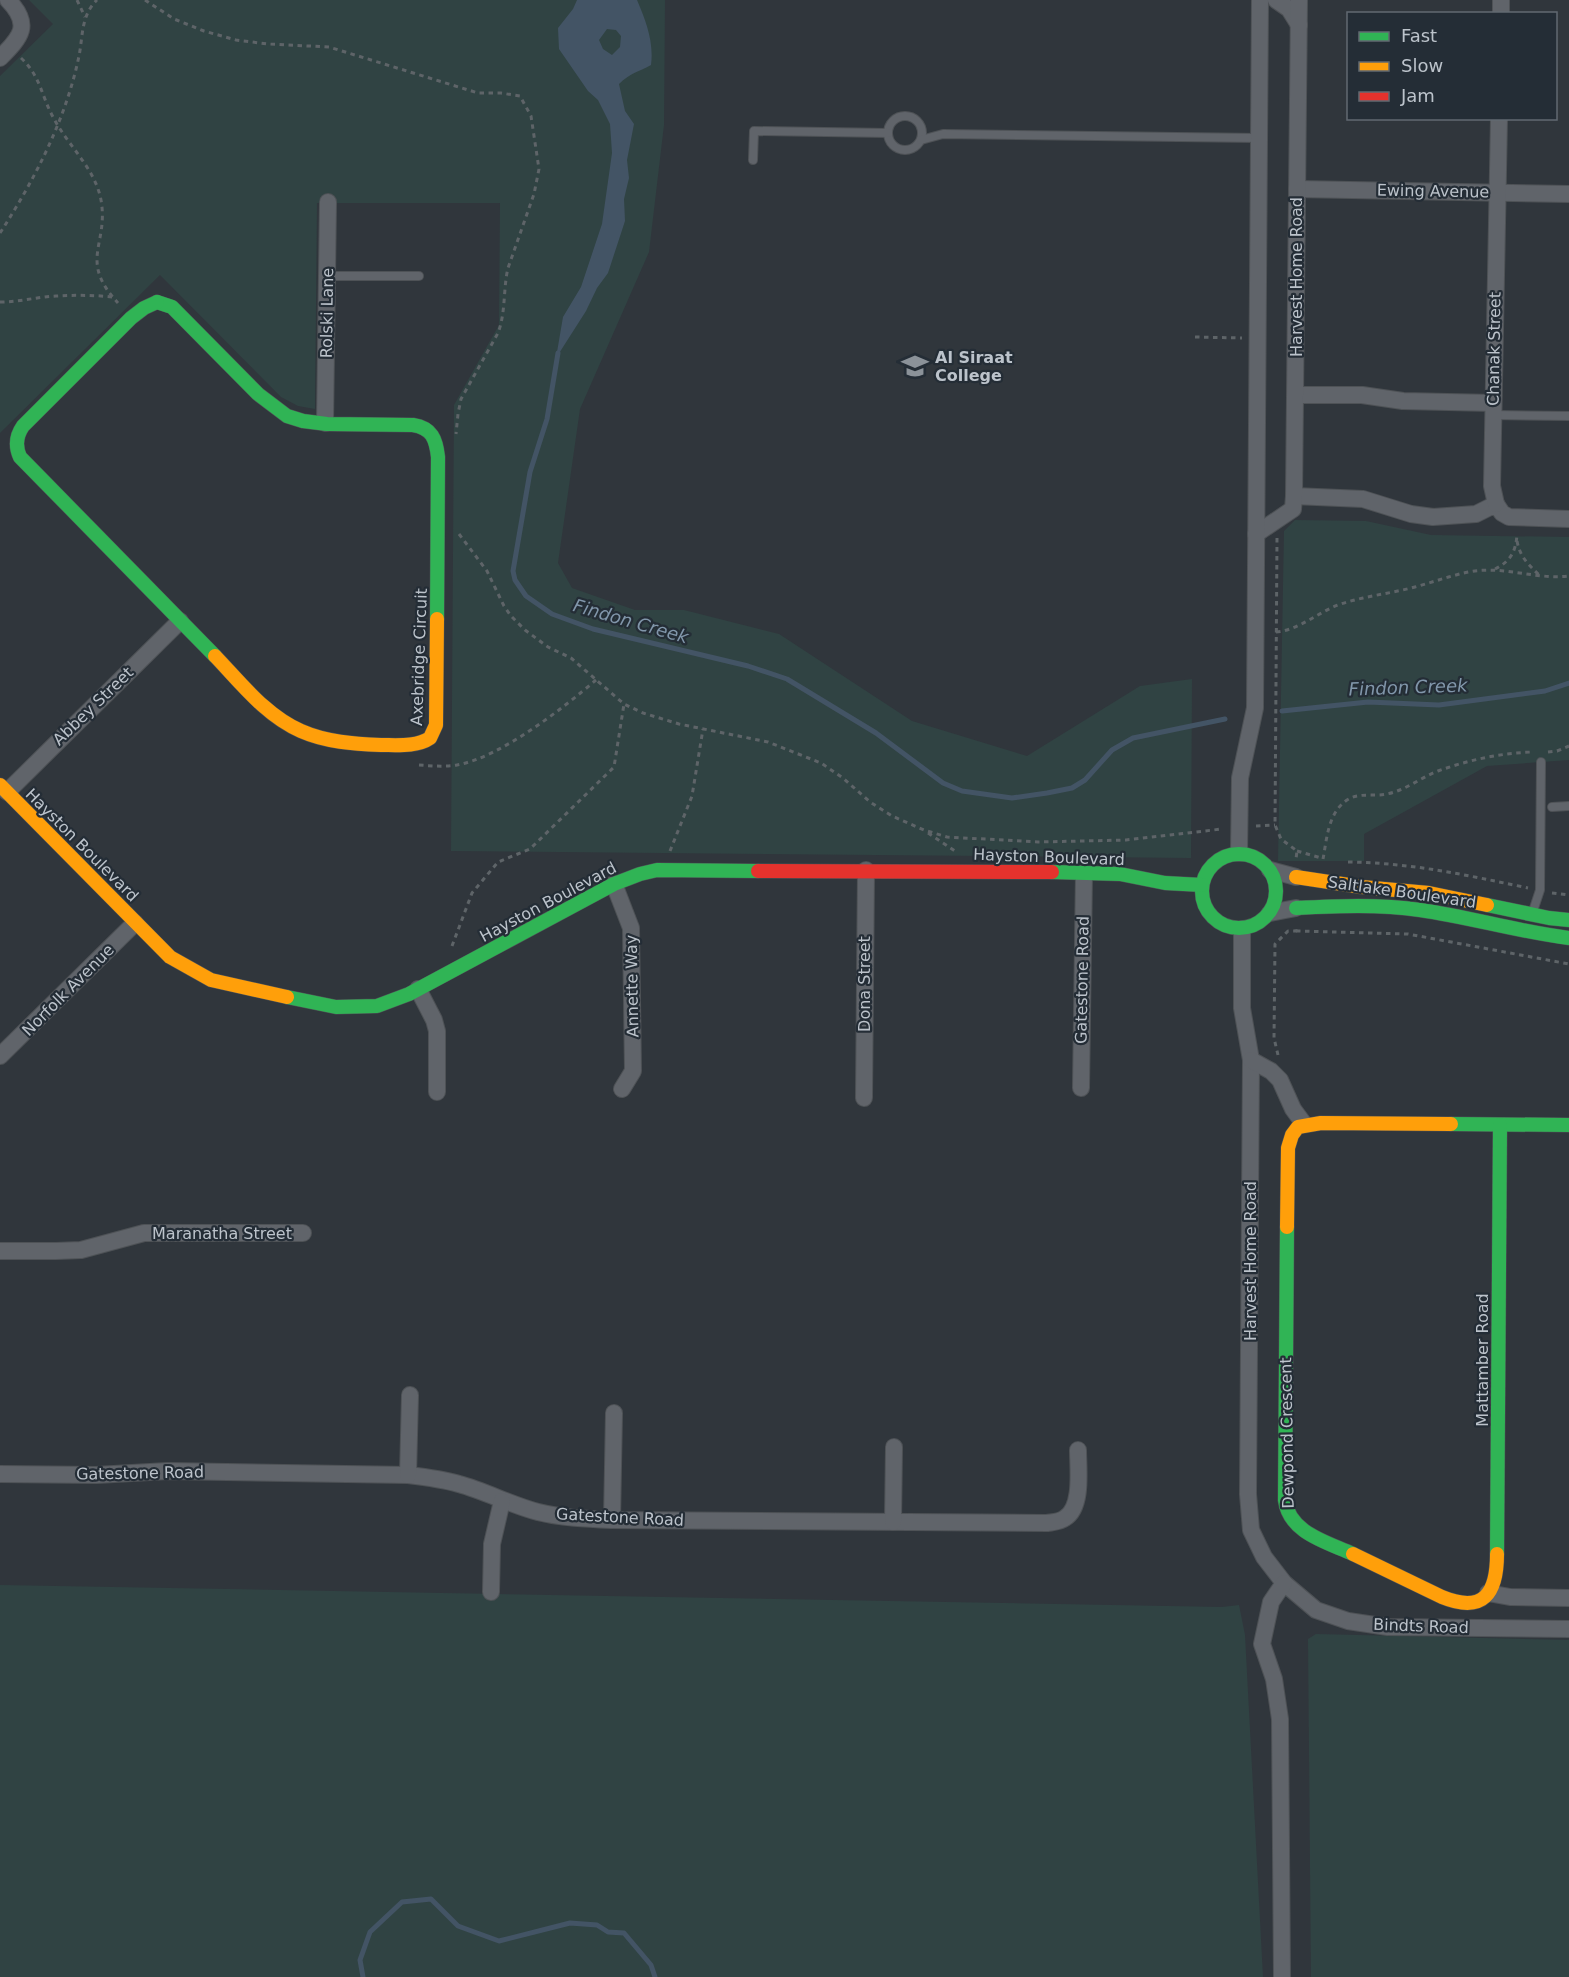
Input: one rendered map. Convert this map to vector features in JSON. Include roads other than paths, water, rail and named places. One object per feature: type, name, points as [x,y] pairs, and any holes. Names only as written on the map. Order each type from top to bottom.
[{"type":"street","points":[[5,53],[20,35],[22,27],[19,12],[8,0]]},
{"type":"street","points":[[1239,854],[1240,778],[1255,708],[1260,0]]},
{"type":"street","points":[[1276,0],[1288,9],[1299,24]]},
{"type":"street","name":"Harvest Home Road","points":[[1294,496],[1299,0]]},
{"type":"street","name":"Chanak Street","points":[[1496,504],[1492,486],[1499,120]]},
{"type":"street","name":"Ewing Avenue","points":[[1297,189],[1569,194]]},
{"type":"street","name":"Rolski Lane","points":[[325,423],[328,202]]},
{"type":"street","name":"Axebridge Circuit","points":[[157,302],[172,307],[273,407],[292,418],[325,423],[418,426],[426,429],[435,440],[438,457],[436,719],[431,738],[421,743],[376,744],[336,741],[300,730],[280,718],[259,702],[25,464],[17,452],[17,438],[23,426],[131,318],[157,302]]},
{"type":"street","points":[[1296,395],[1362,395],[1493,409]]},
{"type":"street","points":[[1257,534],[1293,509],[1294,496],[1364,499],[1411,514],[1433,517],[1476,514],[1496,504],[1502,513],[1517,518],[1569,519]]},
{"type":"street","name":"Abbey Street","points":[[3,789],[180,621]]},
{"type":"street","name":"Hayston Boulevard","points":[[3,789],[170,957],[211,980],[336,1007],[360,1008],[393,1001],[614,884],[640,874],[669,869],[1120,874],[1166,882],[1202,885]]},
{"type":"street","points":[[1239,854],[1256,858],[1270,870],[1275,880],[1276,892],[1275,903],[1270,913],[1262,921],[1242,929],[1220,924],[1211,917],[1202,896],[1202,885],[1206,872],[1215,862],[1226,856],[1239,854]]},
{"type":"street","name":"Dona Street","points":[[864,1098],[866,870]]},
{"type":"street","name":"Saltlake Boulevard","points":[[1270,870],[1296,877],[1353,886],[1430,893],[1569,920]]},
{"type":"street","name":"Gatestone Road","points":[[1081,1088],[1083,873]]},
{"type":"street","name":"Annette Way","points":[[614,884],[632,928],[633,1071],[622,1089]]},
{"type":"street","name":"Saltlake Boulevard","points":[[1270,913],[1296,908],[1336,906],[1417,909],[1537,934],[1569,938]]},
{"type":"street","name":"Norfolk Avenue","points":[[0,1056],[135,923]]},
{"type":"street","name":"Harvest Home Road","points":[[1242,929],[1242,1008],[1251,1060],[1248,1494],[1251,1530],[1264,1557],[1284,1583]]},
{"type":"street","points":[[418,989],[434,1020],[437,1031],[437,1092]]},
{"type":"street","points":[[1251,1060],[1271,1071],[1280,1080],[1293,1109],[1304,1124],[1569,1125]]},
{"type":"street","name":"Dewpond Crescent","points":[[1304,1124],[1293,1132],[1288,1148],[1285,1500],[1288,1518],[1302,1530],[1453,1601],[1470,1602],[1484,1598],[1488,1593],[1510,1597],[1569,1598]]},
{"type":"street","name":"Mattamber Road","points":[[1488,1593],[1496,1581],[1497,1574],[1500,1125]]},
{"type":"street","name":"Maranatha Street","points":[[0,1251],[81,1250],[126,1237],[162,1232],[303,1233]]},
{"type":"street","points":[[408,1474],[410,1395]]},
{"type":"street","points":[[612,1520],[614,1413]]},
{"type":"street","points":[[893,1522],[894,1447]]},
{"type":"street","name":"Gatestone Road","points":[[0,1474],[96,1475],[168,1471],[408,1474],[461,1484],[502,1501],[564,1517],[612,1520],[1047,1523],[1064,1520],[1075,1505],[1078,1491],[1078,1450]]},
{"type":"street","points":[[491,1592],[492,1545],[502,1501]]},
{"type":"street","points":[[1282,1977],[1280,1719],[1274,1679],[1262,1644],[1271,1602],[1284,1583]]},
{"type":"street","name":"Bindts Road","points":[[1284,1583],[1316,1610],[1348,1622],[1405,1628],[1569,1629]]},
{"type":"lane","points":[[921,125],[923,133],[916,147],[911,150],[900,150],[892,143],[888,133],[892,122],[903,116],[914,118],[921,125],[943,134]]},
{"type":"lane","points":[[753,159],[754,131],[888,133]]},
{"type":"lane","points":[[921,140],[943,134],[1259,138]]},
{"type":"lane","points":[[328,276],[419,276]]},
{"type":"lane","points":[[1493,409],[1569,416]]},
{"type":"lane","points":[[1532,914],[1540,890],[1541,762]]},
{"type":"lane","points":[[1552,807],[1569,806]]},
{"type":"water","points":[[577,0],[637,0],[648,32],[652,56],[651,65],[619,84],[625,111],[634,124],[627,160],[629,178],[624,199],[625,221],[608,273],[556,358],[563,317],[581,287],[602,224],[612,153],[610,124],[598,100],[588,91],[559,49],[558,28]],"holes":[[[607,29],[616,30],[621,36],[620,47],[612,55],[603,49],[599,40]]]},
{"type":"waterway","name":"Findon Creek","points":[[558,353],[547,419],[530,472],[513,571],[515,580],[526,596],[552,614],[593,629],[748,666],[787,679],[876,733],[943,783],[962,791],[1012,798],[1072,788],[1085,780],[1112,750],[1133,738],[1225,719]]},
{"type":"waterway","name":"Findon Creek","points":[[1282,711],[1368,702],[1439,705],[1545,691],[1569,683]]},
{"type":"waterway","points":[[363,1977],[360,1960],[370,1932],[402,1902],[431,1899],[458,1926],[499,1941],[570,1923],[597,1925],[608,1932],[624,1933],[651,1965],[655,1977]]},
{"type":"place","name":"Al Siraat College","points":[[915,366]]}]
